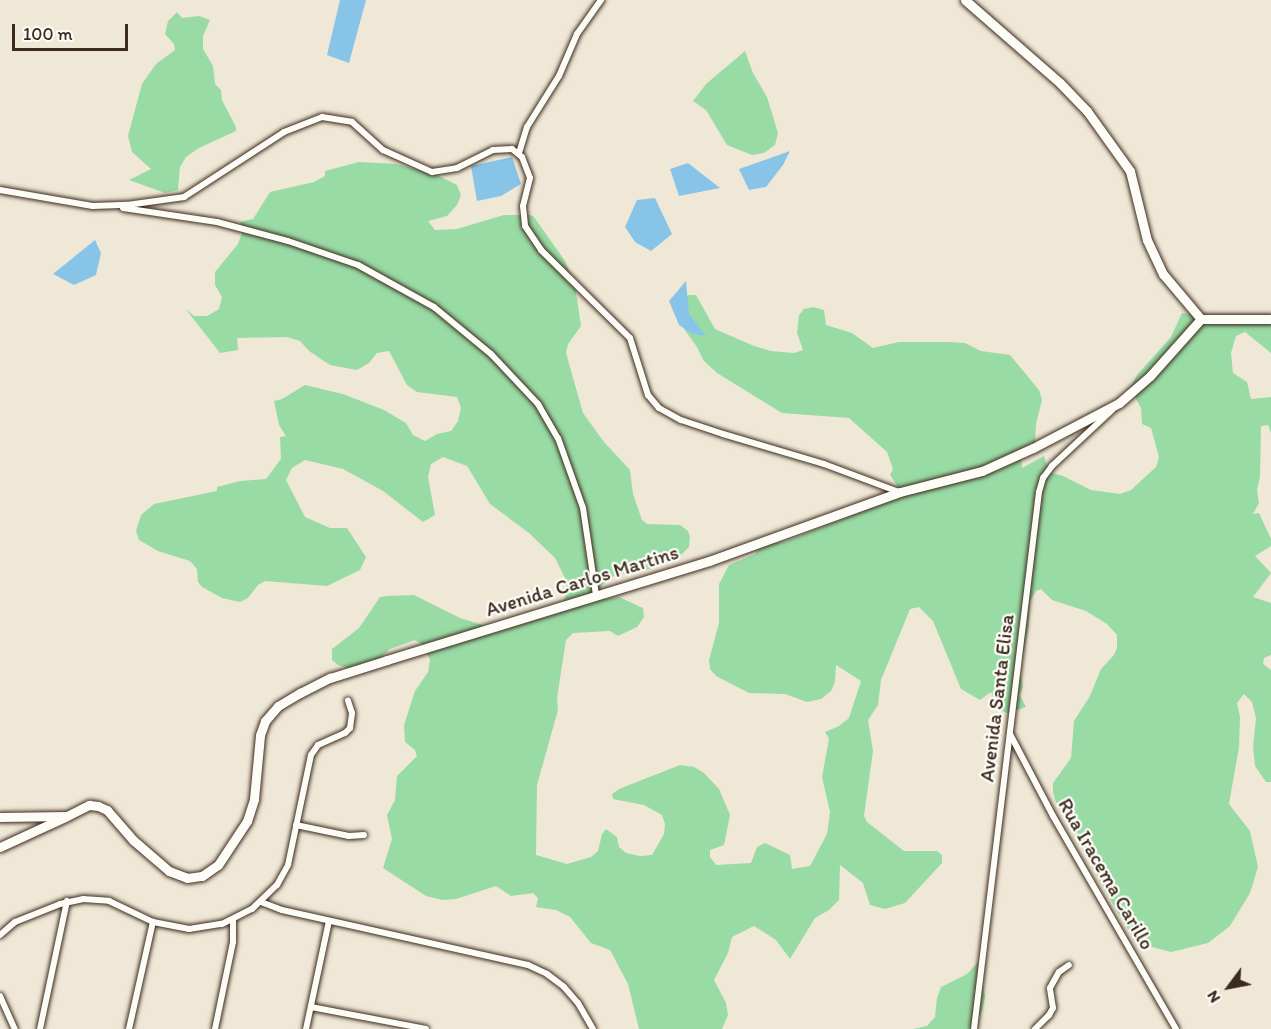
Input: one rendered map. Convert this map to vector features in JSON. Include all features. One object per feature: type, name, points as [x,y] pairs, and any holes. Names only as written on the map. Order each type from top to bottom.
[{"type":"street","points":[[519,153],[527,127],[559,76],[577,34],[600,0]]},
{"type":"street","points":[[965,0],[1060,83],[1087,111],[1130,171],[1147,240],[1163,274],[1201,319],[1271,319]]},
{"type":"street","points":[[111,206],[158,202],[193,193],[284,132],[322,117],[339,118],[352,122],[383,150],[432,172],[457,168],[500,149],[519,153],[531,182],[523,206],[525,226],[542,250],[630,338],[648,395],[659,408],[702,427],[824,464],[900,492]]},
{"type":"street","points":[[0,190],[58,202],[111,206],[217,222],[288,241],[358,265],[434,307],[491,354],[538,404],[558,438],[583,508],[596,595]]},
{"type":"street","name":"Avenida Carlos Martins","points":[[0,817],[67,816],[89,805],[98,806],[107,810],[134,840],[169,871],[187,878],[202,876],[218,865],[247,821],[254,799],[260,735],[266,721],[278,706],[330,678],[779,538],[900,492],[982,471],[1033,448],[1119,403],[1150,376],[1201,319]]},
{"type":"street","name":"Avenida Santa Elisa","points":[[974,1029],[1036,507],[1043,478],[1065,452],[1119,403]]},
{"type":"street","points":[[0,935],[15,922],[67,901],[91,898],[109,901],[153,922],[189,929],[211,927],[232,920],[261,902],[277,885],[288,865],[311,755],[322,743],[348,730],[352,718],[348,701]]},
{"type":"street","name":"Rua Iracema Carillo","points":[[1010,734],[1053,816],[1176,1029]]},
{"type":"street","points":[[0,848],[67,816]]},
{"type":"street","points":[[296,825],[349,836],[364,835]]},
{"type":"street","points":[[40,1029],[67,901]]},
{"type":"street","points":[[261,902],[282,910],[518,962],[538,969],[572,995],[592,1029]]},
{"type":"street","points":[[215,1029],[233,942],[232,920]]},
{"type":"street","points":[[306,1029],[329,921]]},
{"type":"street","points":[[129,1029],[153,922]]},
{"type":"street","points":[[1035,1029],[1053,1008],[1050,988],[1059,972],[1069,965]]},
{"type":"street","points":[[0,996],[15,1029]]},
{"type":"street","points":[[311,1007],[426,1029]]},
{"type":"green space","points":[[177,12],[182,18],[199,16],[210,20],[203,36],[203,49],[213,66],[215,84],[221,90],[222,100],[236,131],[199,148],[186,157],[180,167],[178,190],[165,193],[129,180],[151,169],[132,152],[128,136],[142,84],[156,64],[175,50],[174,44],[165,34],[168,21]]},
{"type":"green space","points":[[745,51],[753,73],[767,97],[778,133],[775,145],[764,153],[752,155],[727,145],[706,110],[693,101],[706,84]]},
{"type":"green space","points":[[359,162],[396,164],[437,175],[457,185],[461,195],[457,205],[447,216],[428,221],[435,230],[457,229],[504,215],[534,217],[565,261],[575,285],[581,326],[568,344],[566,353],[583,413],[604,442],[630,470],[633,494],[642,520],[647,524],[680,525],[688,531],[690,537],[689,547],[679,557],[649,569],[615,575],[595,591],[595,600],[619,597],[643,608],[644,617],[637,627],[618,636],[610,631],[573,633],[566,640],[557,698],[558,710],[537,785],[536,855],[567,864],[591,857],[598,851],[602,834],[606,829],[617,837],[619,847],[626,853],[640,856],[652,855],[664,834],[665,824],[662,815],[644,805],[613,799],[612,794],[619,789],[680,765],[694,767],[704,773],[719,789],[730,815],[724,845],[710,850],[710,857],[716,865],[751,863],[757,847],[765,843],[790,855],[792,869],[810,866],[827,834],[830,812],[822,777],[829,739],[825,732],[839,726],[849,718],[861,681],[836,665],[835,682],[831,691],[821,699],[807,702],[785,694],[749,693],[716,676],[710,669],[709,660],[719,623],[719,584],[729,565],[755,554],[758,549],[754,543],[764,539],[776,543],[787,541],[899,497],[900,490],[890,475],[893,469],[887,452],[849,418],[782,413],[717,373],[704,361],[677,319],[680,299],[696,295],[715,329],[771,351],[794,353],[803,350],[797,333],[799,315],[804,309],[813,307],[824,310],[826,325],[852,333],[873,348],[899,342],[947,342],[965,343],[981,351],[1010,355],[1039,390],[1042,400],[1036,424],[1035,443],[1021,456],[1022,468],[1044,456],[1049,472],[1063,476],[1091,490],[1120,494],[1131,490],[1156,467],[1159,457],[1151,428],[1142,424],[1141,408],[1130,388],[1137,375],[1171,337],[1182,313],[1220,317],[1271,317],[1271,353],[1245,332],[1236,336],[1231,353],[1233,373],[1247,382],[1251,399],[1271,397],[1271,433],[1268,425],[1261,426],[1260,477],[1257,490],[1259,503],[1253,514],[1259,513],[1271,539],[1271,546],[1255,556],[1271,573],[1253,597],[1271,603],[1271,655],[1264,658],[1263,664],[1271,670],[1271,782],[1266,782],[1255,766],[1253,747],[1256,718],[1252,702],[1244,694],[1237,703],[1240,717],[1239,747],[1229,804],[1250,831],[1258,867],[1250,893],[1230,926],[1208,943],[1171,952],[1137,943],[1118,913],[1094,870],[1081,839],[1056,802],[1053,792],[1053,783],[1071,758],[1074,721],[1090,696],[1101,669],[1114,655],[1117,648],[1117,635],[1107,624],[1086,611],[1052,600],[1041,589],[1036,591],[1030,601],[1029,626],[1020,671],[1023,687],[1020,695],[1026,707],[1007,713],[998,709],[991,692],[980,700],[961,689],[933,621],[919,607],[910,609],[881,680],[878,705],[868,720],[873,751],[864,816],[867,822],[904,851],[937,851],[942,855],[942,863],[905,903],[885,909],[870,905],[863,883],[840,865],[839,900],[829,910],[815,918],[790,959],[776,940],[754,926],[732,937],[728,953],[714,980],[726,1003],[728,1015],[722,1029],[639,1029],[628,984],[610,950],[591,943],[570,917],[556,910],[536,907],[538,898],[533,893],[511,896],[496,886],[456,899],[442,900],[426,896],[383,868],[392,839],[387,815],[395,800],[397,776],[417,756],[415,750],[405,742],[404,725],[415,691],[428,672],[430,660],[423,645],[415,640],[390,649],[364,673],[338,665],[332,660],[332,649],[359,628],[380,597],[414,595],[460,618],[486,626],[549,615],[561,608],[566,594],[566,580],[555,558],[529,533],[490,504],[467,466],[443,457],[431,464],[428,477],[435,515],[423,522],[383,491],[343,469],[305,460],[292,468],[286,480],[305,517],[330,528],[347,528],[366,557],[360,570],[327,586],[265,581],[258,585],[248,598],[240,602],[222,598],[202,587],[198,582],[197,569],[190,561],[158,551],[139,540],[136,531],[141,515],[154,504],[217,491],[217,487],[240,481],[266,479],[281,459],[280,437],[286,436],[279,425],[274,401],[282,399],[305,385],[343,394],[384,410],[406,423],[413,435],[425,441],[437,434],[451,431],[458,421],[461,408],[457,397],[417,392],[407,385],[389,351],[377,353],[369,363],[357,370],[330,365],[309,351],[300,341],[287,337],[237,338],[238,350],[220,353],[185,308],[194,316],[207,316],[219,309],[222,297],[215,285],[215,272],[238,244],[243,230],[240,222],[253,219],[270,192],[314,182],[325,176],[325,171]]},
{"type":"green space","points":[[978,962],[985,997],[982,1011],[973,1029],[913,1029],[927,1026],[935,1017],[941,987],[967,974]]},
{"type":"water","points":[[340,0],[366,0],[349,63],[327,55]]},
{"type":"water","points":[[790,151],[783,165],[766,187],[749,190],[739,169]]},
{"type":"water","points":[[512,157],[521,184],[501,196],[477,201],[471,166]]},
{"type":"water","points":[[688,163],[720,188],[679,196],[670,169]]},
{"type":"water","points":[[655,198],[672,234],[651,251],[635,242],[625,227],[637,200]]},
{"type":"water","points":[[95,240],[101,253],[96,275],[74,285],[53,274]]},
{"type":"water","points":[[686,281],[689,314],[706,336],[693,334],[679,325],[669,301]]}]
